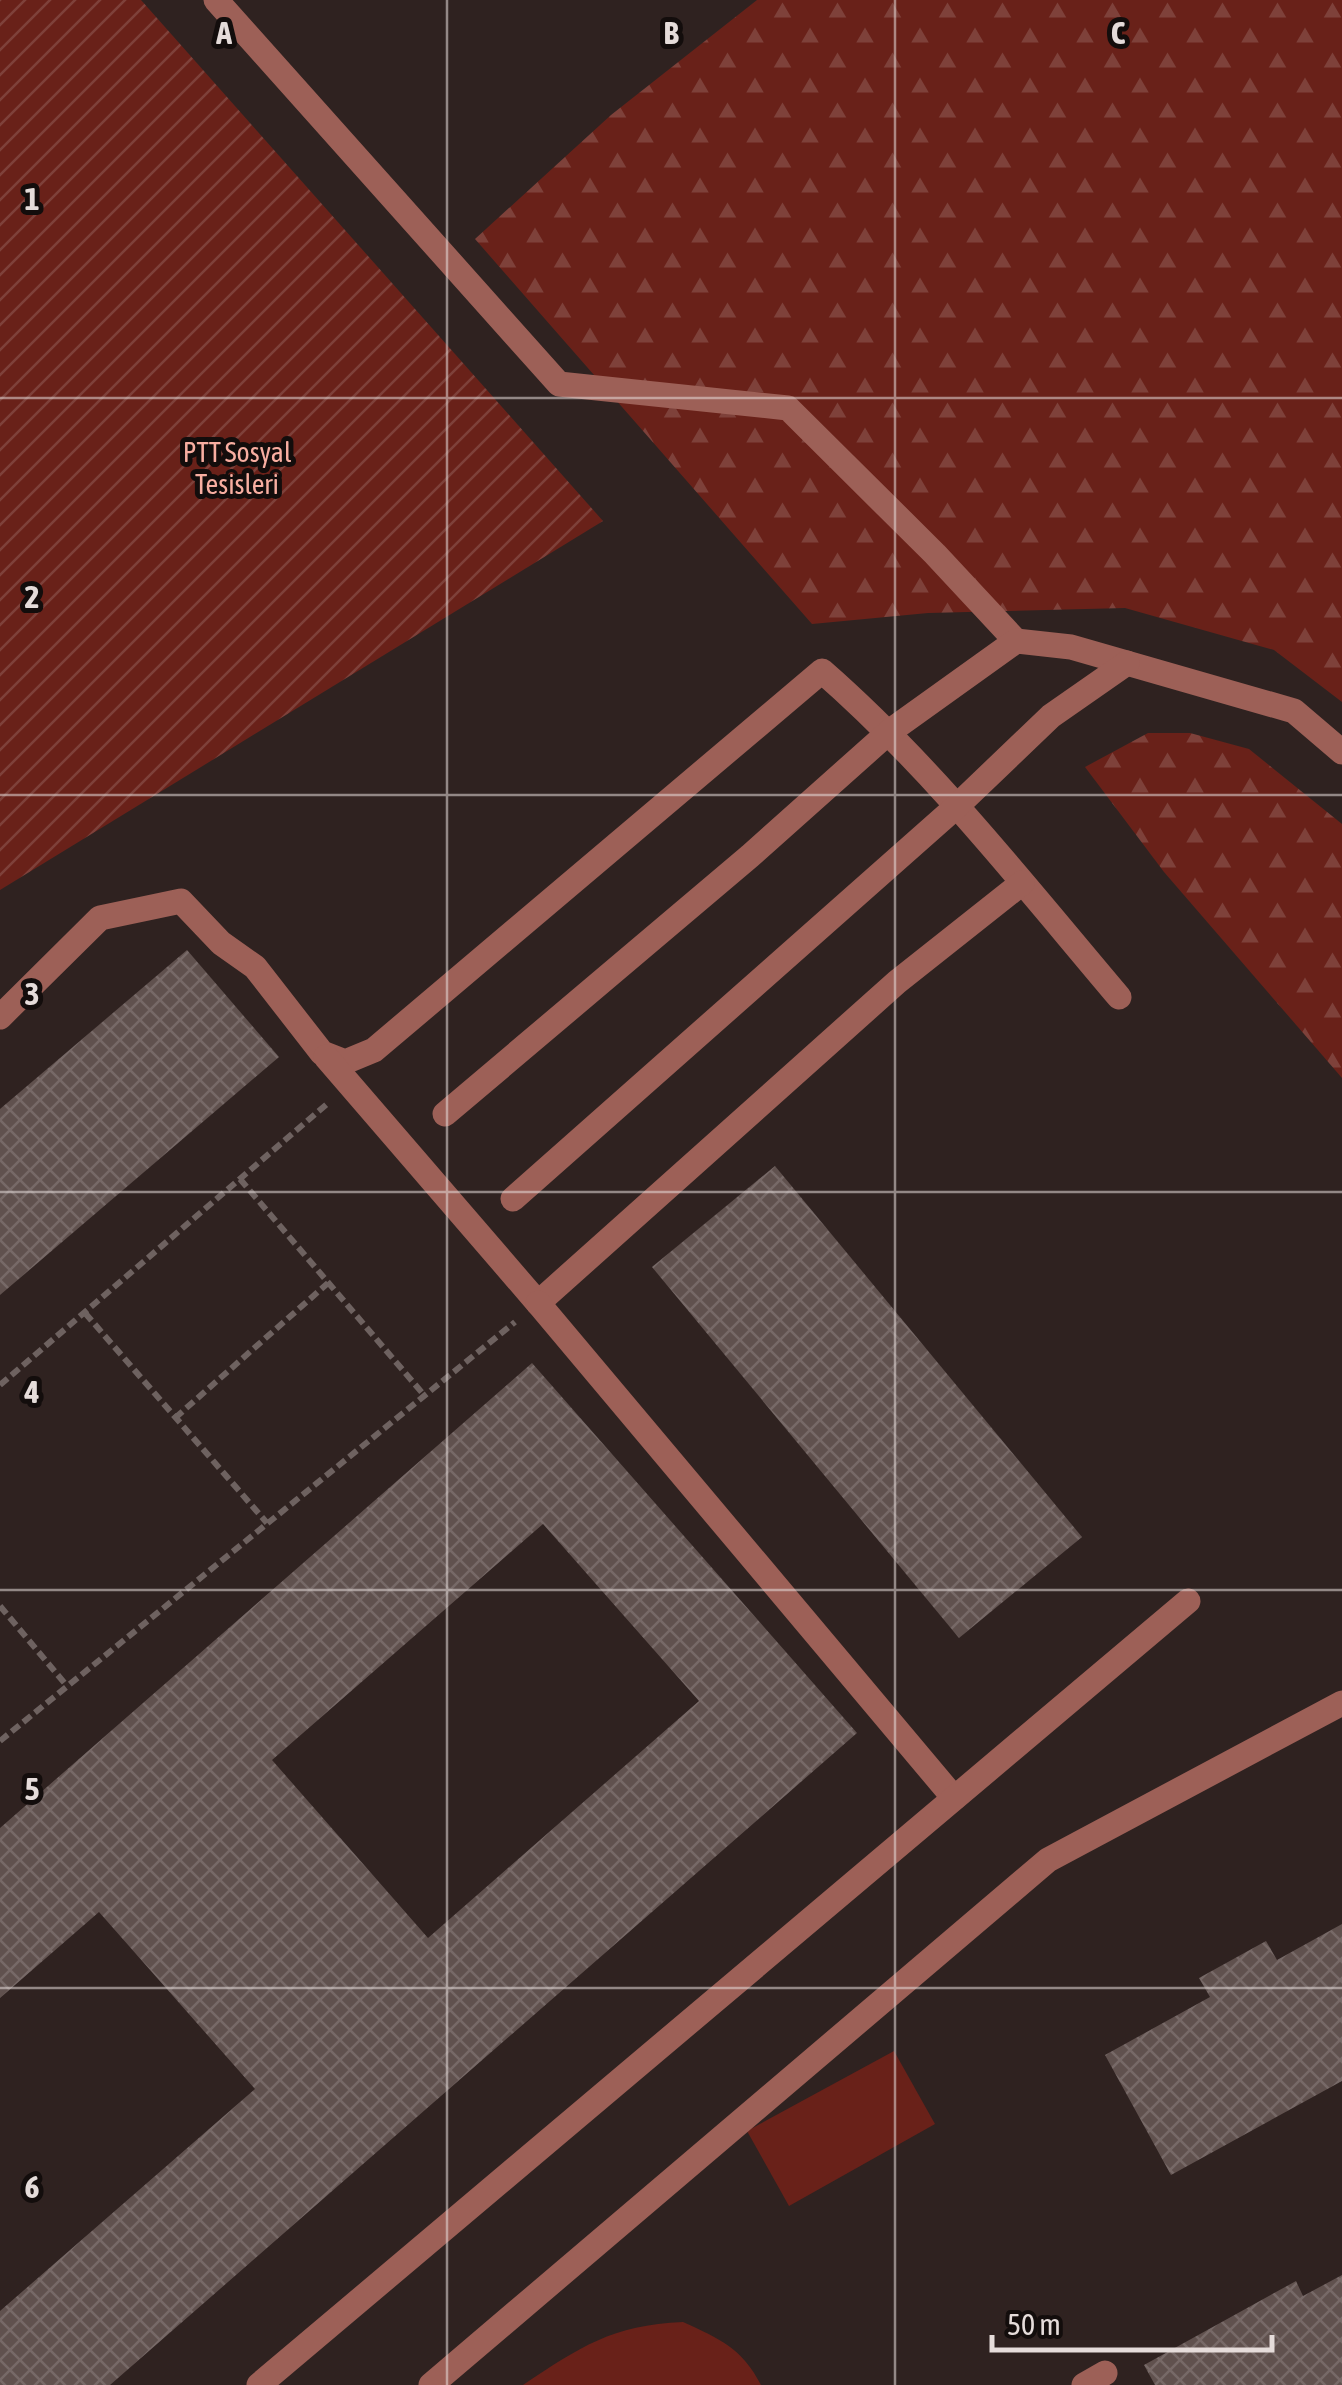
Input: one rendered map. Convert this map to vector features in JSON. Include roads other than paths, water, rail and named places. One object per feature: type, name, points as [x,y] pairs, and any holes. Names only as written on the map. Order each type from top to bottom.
[{"type":"street","points":[[216,0],[559,384],[788,408],[1016,640],[1071,647],[1294,711],[1342,752]]},
{"type":"street","points":[[446,1114],[750,856],[889,732],[1016,640]]},
{"type":"street","points":[[513,1199],[957,806],[1051,716],[1127,663]]},
{"type":"street","points":[[322,1053],[344,1062],[374,1050],[822,671],[889,732],[957,806],[1119,997]]},
{"type":"street","points":[[538,1303],[897,982],[1022,883]]},
{"type":"street","points":[[0,1016],[100,918],[181,901],[221,943],[255,967],[322,1053],[954,1798]]},
{"type":"street","points":[[260,2385],[1188,1601]]},
{"type":"street","points":[[432,2385],[1048,1860],[1342,1702]]},
{"type":"park label","name":"PTT Sosyal Tesisleri","points":[[237,468]]}]
